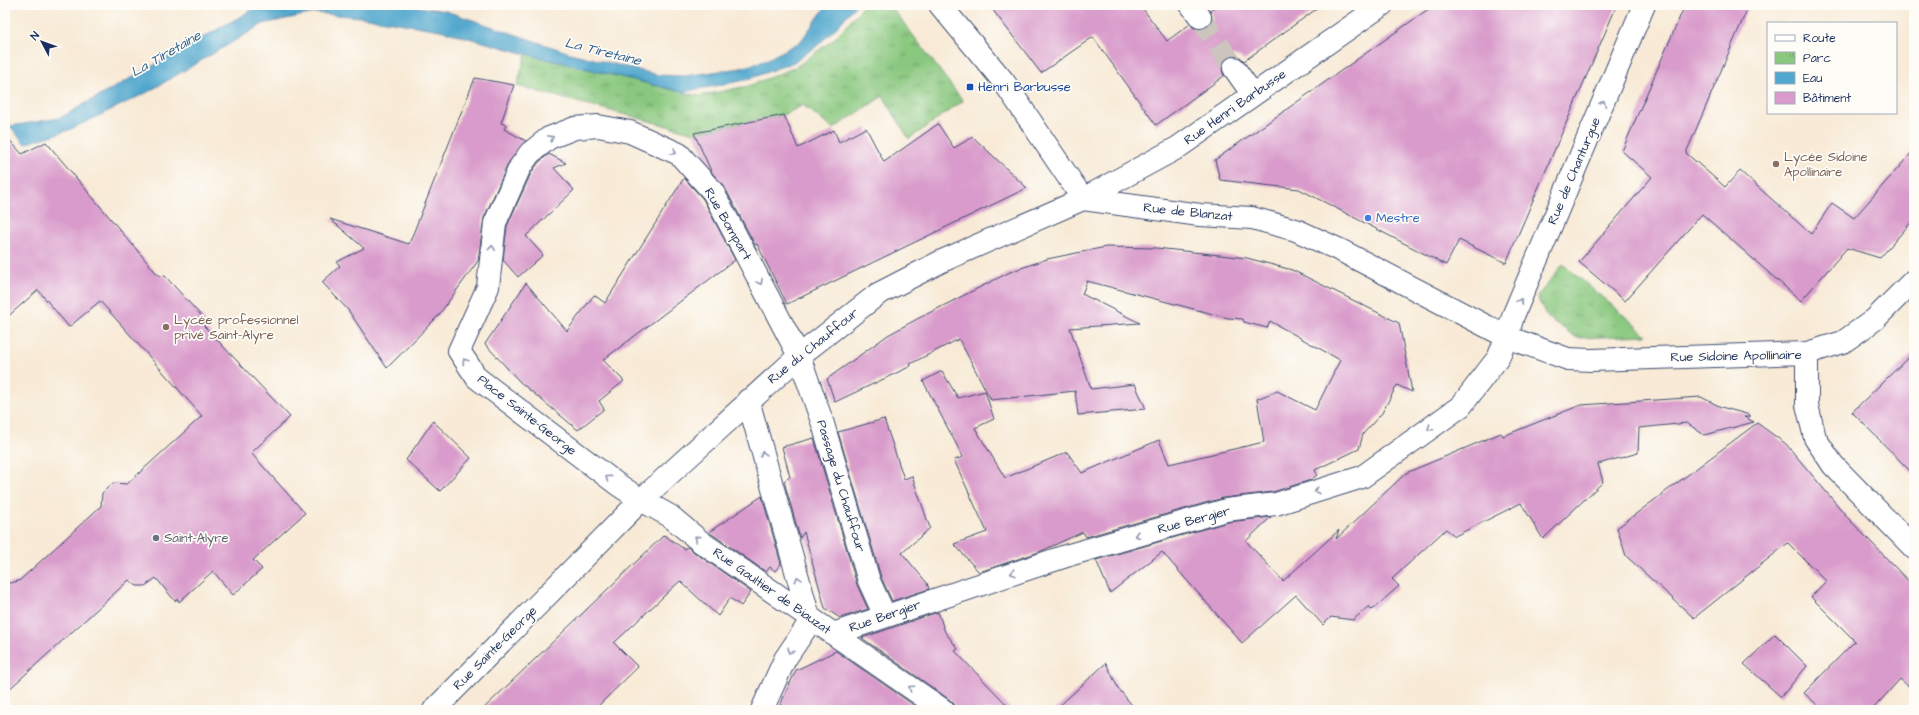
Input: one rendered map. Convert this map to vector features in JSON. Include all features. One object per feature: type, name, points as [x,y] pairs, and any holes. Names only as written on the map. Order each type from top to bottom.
[{"type":"street","points":[[940,5],[1004,82],[1083,199]]},
{"type":"street","name":"Rue Henri Barbusse","points":[[1083,199],[1177,148],[1382,5]]},
{"type":"street","name":"Rue de Chanturgue","points":[[1507,338],[1513,316],[1644,5]]},
{"type":"street","points":[[1234,68],[1253,96]]},
{"type":"street","name":"Rue Bompart","points":[[488,287],[495,222],[520,167],[530,153],[549,138],[576,128],[598,126],[630,132],[679,154],[713,192],[799,356]]},
{"type":"street","name":"Rue de Blanzat","points":[[1083,199],[1200,214],[1252,218],[1296,230],[1342,250],[1507,338]]},
{"type":"street","name":"Rue du Chauffour","points":[[748,400],[799,356],[878,294],[942,262],[1083,199]]},
{"type":"street","points":[[1807,353],[1842,342],[1874,320],[1914,280]]},
{"type":"street","name":"Place Sainte-George","points":[[488,287],[459,351],[477,378],[640,500]]},
{"type":"street","name":"Rue Sidoine Apollinaire","points":[[1507,338],[1568,359],[1591,360],[1807,353],[1808,405],[1815,438],[1833,465],[1914,548]]},
{"type":"street","name":"Rue Bergier","points":[[833,634],[1069,554],[1226,510],[1276,504],[1362,477],[1461,406],[1498,358],[1507,338]]},
{"type":"street","name":"Passage du Chauffour","points":[[799,356],[823,424],[869,581],[884,616]]},
{"type":"street","points":[[640,500],[748,400],[810,618],[785,659],[762,710]]},
{"type":"street","name":"Rue Sainte-George","points":[[434,710],[640,500]]},
{"type":"street","name":"Rue Gaultier de Biauzat","points":[[640,500],[670,516],[701,542],[943,710]]},
{"type":"green space","points":[[864,5],[890,5],[963,101],[909,139],[883,96],[833,129],[803,105],[784,115],[694,133],[517,86],[526,54],[699,96],[748,86],[796,67],[834,39]]},
{"type":"green space","points":[[1563,264],[1647,335],[1577,338],[1547,317],[1537,297]]},
{"type":"water","points":[[266,5],[407,5],[446,11],[570,53],[658,75],[685,76],[741,68],[764,61],[800,42],[827,5],[856,5],[838,26],[817,46],[794,62],[746,80],[683,92],[526,54],[440,30],[361,17],[314,13],[263,24],[148,92],[69,130],[25,144],[10,126],[60,118],[257,7]]},
{"type":"building","points":[[989,5],[1140,5],[1167,41],[1190,24],[1195,29],[1207,27],[1212,22],[1210,10],[1217,5],[1322,5],[1244,61],[1240,57],[1233,56],[1227,58],[1223,63],[1222,69],[1224,76],[1156,125],[1093,37],[1041,73]]},
{"type":"building","points":[[1434,5],[1617,5],[1506,263],[1459,240],[1446,265],[1299,189],[1220,180],[1215,160]]},
{"type":"building","points":[[1685,5],[1749,5],[1686,153],[1725,187],[1740,171],[1811,234],[1832,203],[1854,218],[1914,150],[1914,219],[1880,258],[1847,248],[1801,301],[1702,214],[1625,301],[1579,262],[1652,177],[1622,151]]},
{"type":"building","points":[[475,78],[514,85],[501,123],[506,125],[504,129],[526,141],[509,162],[484,218],[478,261],[438,316],[387,368],[348,310],[322,282],[340,266],[337,262],[364,248],[330,219],[409,244]]},
{"type":"building","points":[[784,115],[798,148],[834,130],[839,142],[866,128],[884,162],[938,124],[954,148],[973,137],[1027,188],[787,304],[757,244],[755,245],[724,186],[712,173],[694,133]]},
{"type":"building","points":[[5,135],[22,154],[46,142],[158,275],[165,276],[205,320],[204,326],[290,417],[251,453],[305,513],[253,560],[262,569],[233,595],[213,571],[179,602],[178,599],[175,601],[156,578],[145,586],[137,586],[129,580],[5,693],[5,584],[19,581],[101,506],[102,493],[113,483],[127,484],[202,416],[100,301],[69,327],[38,290],[5,319]]},
{"type":"building","points":[[549,154],[566,163],[554,168],[574,190],[526,236],[543,255],[518,277],[503,260],[507,226],[531,173],[539,162]]},
{"type":"building","points":[[684,178],[703,199],[735,260],[603,360],[624,381],[599,401],[604,409],[578,430],[520,382],[485,344],[526,283],[567,331],[594,295],[605,303]]},
{"type":"building","points":[[1106,247],[1156,248],[1247,258],[1292,270],[1399,323],[1412,392],[1397,385],[1382,413],[1363,434],[1359,449],[1315,470],[1317,475],[1311,480],[1273,492],[1223,498],[1086,537],[1083,532],[1039,552],[979,572],[954,544],[987,532],[954,460],[963,457],[923,381],[942,371],[958,398],[985,391],[994,419],[975,428],[1005,478],[1067,452],[1082,473],[1159,440],[1169,464],[1264,442],[1257,399],[1277,391],[1315,410],[1340,360],[1270,321],[1267,328],[1244,322],[1243,319],[1228,318],[1087,281],[1082,294],[1140,323],[1070,328],[1091,389],[1135,384],[1146,409],[1078,415],[1075,391],[991,400],[959,339],[910,364],[911,366],[835,402],[827,379],[888,335],[1010,272],[1047,259]]},
{"type":"building","points":[[1914,352],[1914,475],[1852,412]]},
{"type":"building","points":[[1701,397],[1721,407],[1750,415],[1750,417],[1744,417],[1754,422],[1704,435],[1687,423],[1639,428],[1638,453],[1598,464],[1603,482],[1543,539],[1521,503],[1455,536],[1446,529],[1392,579],[1399,586],[1372,610],[1369,606],[1353,620],[1331,617],[1323,625],[1296,595],[1242,643],[1162,552],[1110,593],[1096,560],[1228,522],[1271,517],[1246,541],[1283,581],[1339,530],[1336,539],[1406,473],[1501,433],[1503,436],[1581,405]]},
{"type":"building","points":[[884,419],[904,479],[912,476],[930,528],[902,553],[927,583],[929,589],[892,601],[881,577],[838,432]]},
{"type":"building","points":[[433,421],[471,458],[440,491],[406,460]]},
{"type":"building","points":[[1757,423],[1786,444],[1849,519],[1914,587],[1914,691],[1900,679],[1872,710],[1823,710],[1804,693],[1855,641],[1811,597],[1826,581],[1788,543],[1694,618],[1626,556],[1617,528]]},
{"type":"building","points":[[814,438],[857,585],[868,609],[840,618],[825,608],[804,532],[800,538],[784,481],[790,477],[782,447]]},
{"type":"building","points":[[762,496],[781,564],[775,571],[770,567],[766,572],[709,532]]},
{"type":"building","points":[[664,535],[684,549],[687,547],[751,592],[741,606],[730,598],[718,616],[680,581],[614,643],[638,667],[594,710],[482,710]]},
{"type":"building","points":[[938,612],[945,632],[958,649],[955,651],[1012,710],[955,710],[954,704],[950,700],[862,638]]},
{"type":"building","points":[[1775,634],[1807,666],[1781,697],[1744,664]]},
{"type":"building","points":[[836,651],[921,710],[778,710],[796,670]]},
{"type":"building","points":[[1106,663],[1118,688],[1136,710],[1055,710]]},
{"type":"tunnel","points":[[1200,17],[1234,68]]},
{"type":"place","name":"Henri Barbusse","points":[[970,87]]},
{"type":"place","name":"Lycée Sidoine Apollinaire","points":[[1776,164]]},
{"type":"place","name":"Mestre","points":[[1368,218]]},
{"type":"place","name":"Lycée professionnel privé Saint-Alyre","points":[[166,327]]},
{"type":"place","name":"Saint-Alyre","points":[[156,538]]},
{"type":"water label","name":"La Tiretaine","points":[[603,52]]},
{"type":"water label","name":"La Tiretaine","points":[[166,54]]}]
